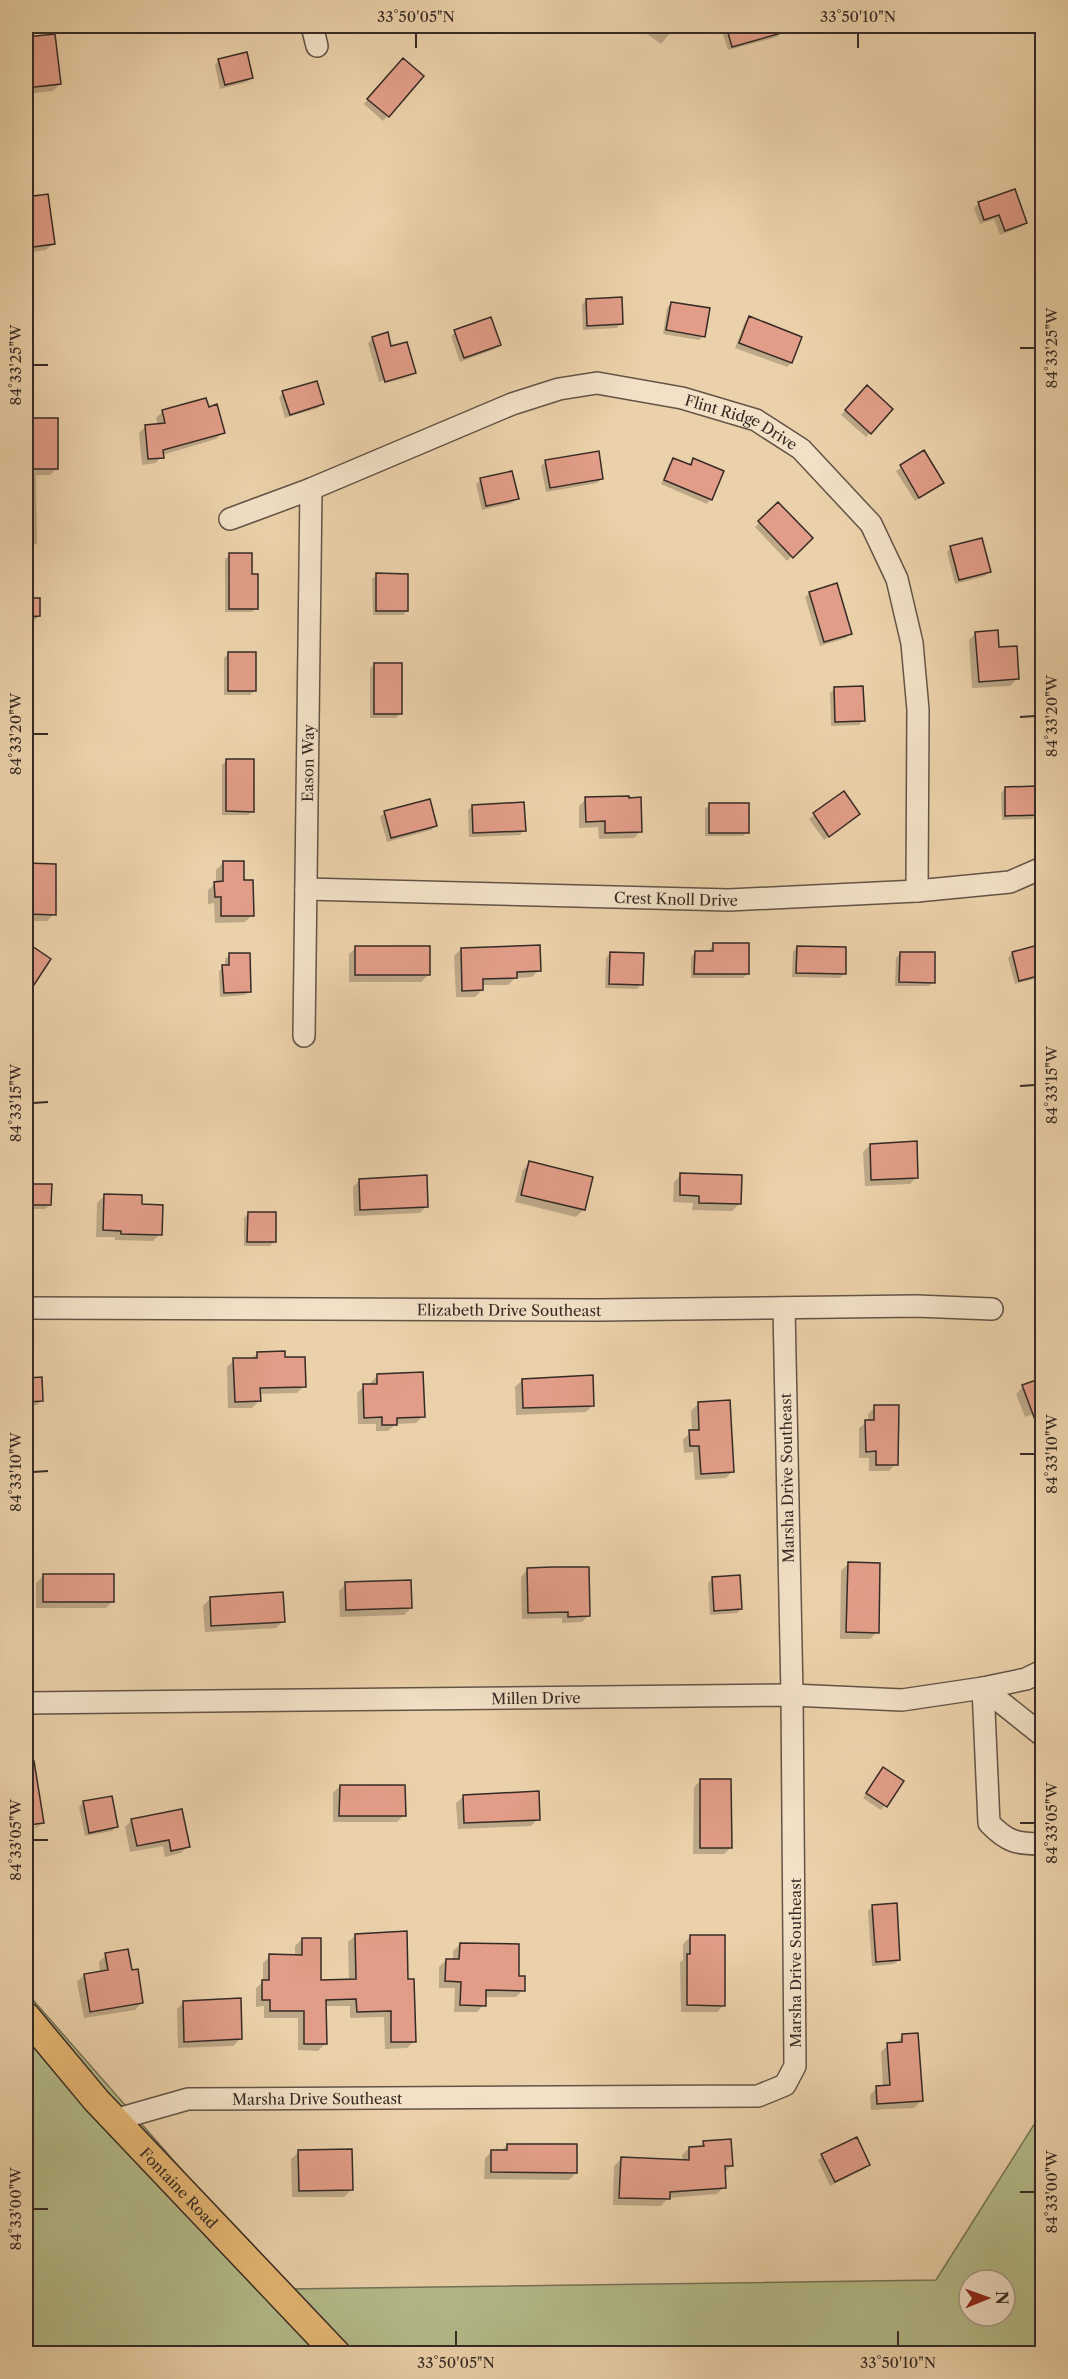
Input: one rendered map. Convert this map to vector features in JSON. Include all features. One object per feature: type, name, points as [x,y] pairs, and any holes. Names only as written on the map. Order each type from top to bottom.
[{"type":"main road","name":"Fontaine Road","points":[[26,2016],[114,2120],[337,2354]]},
{"type":"street","points":[[312,26],[317,46]]},
{"type":"street","name":"Flint Ridge Drive","points":[[230,519],[311,489],[512,404],[559,388],[597,383],[682,398],[756,420],[801,449],[871,524],[897,579],[912,643],[918,710],[917,891]]},
{"type":"street","name":"Eason Way","points":[[304,1036],[311,489]]},
{"type":"street","name":"Crest Knoll Drive","points":[[306,889],[729,900],[917,891],[1010,882],[1042,868]]},
{"type":"street","name":"Elizabeth Drive Southeast","points":[[26,1308],[282,1310],[916,1306],[992,1310]]},
{"type":"street","name":"Marsha Drive Southeast","points":[[114,2120],[188,2099],[758,2096],[784,2085],[795,2066],[792,1695],[784,1308]]},
{"type":"street","name":"Millen Drive","points":[[26,1703],[792,1695],[902,1700],[983,1688],[1026,1679],[1042,1671]]},
{"type":"street","points":[[983,1688],[1042,1735]]},
{"type":"street","points":[[983,1688],[989,1823],[1002,1837],[1022,1844],[1042,1844]]},
{"type":"green space","points":[[26,1992],[286,2289],[936,2280],[1042,2112],[1042,2353],[26,2353]]},
{"type":"building","points":[[726,26],[791,26],[792,30],[732,47]]},
{"type":"building","points":[[55,34],[61,84],[26,88],[26,37]]},
{"type":"building","points":[[247,52],[253,78],[225,85],[218,59]]},
{"type":"building","points":[[403,58],[424,76],[389,117],[367,99]]},
{"type":"building","points":[[1015,189],[1027,223],[1005,231],[999,215],[984,220],[978,202]]},
{"type":"building","points":[[48,194],[55,244],[26,248],[26,197]]},
{"type":"building","points":[[622,297],[623,324],[587,326],[586,299]]},
{"type":"building","points":[[671,302],[710,308],[705,337],[666,330]]},
{"type":"building","points":[[749,316],[802,337],[792,363],[739,343]]},
{"type":"building","points":[[491,317],[501,345],[464,358],[454,330]]},
{"type":"building","points":[[388,332],[391,346],[407,342],[416,373],[385,382],[372,337]]},
{"type":"building","points":[[317,381],[324,404],[290,415],[282,391]]},
{"type":"building","points":[[867,385],[893,409],[871,434],[845,410]]},
{"type":"building","points":[[206,398],[209,407],[217,404],[225,433],[163,450],[164,458],[148,459],[145,425],[165,423],[162,410]]},
{"type":"building","points":[[26,418],[58,418],[58,469],[26,469]]},
{"type":"building","points":[[924,450],[944,483],[919,498],[900,465]]},
{"type":"building","points":[[599,451],[603,479],[550,488],[545,460]]},
{"type":"building","points":[[673,458],[691,465],[693,458],[724,471],[712,500],[664,480]]},
{"type":"building","points":[[512,471],[519,499],[486,506],[480,478]]},
{"type":"building","points":[[778,502],[813,538],[793,558],[758,521]]},
{"type":"building","points":[[982,538],[991,572],[959,580],[950,546]]},
{"type":"building","points":[[229,553],[252,553],[252,574],[258,574],[258,609],[229,609]]},
{"type":"building","points":[[376,573],[408,574],[408,611],[376,611]]},
{"type":"building","points":[[837,583],[852,634],[824,642],[809,592]]},
{"type":"building","points":[[26,598],[40,598],[40,616],[26,617]]},
{"type":"building","points":[[998,630],[999,647],[1017,646],[1019,679],[979,682],[975,632]]},
{"type":"building","points":[[228,652],[256,652],[256,691],[228,691]]},
{"type":"building","points":[[374,663],[402,663],[402,714],[374,714]]},
{"type":"building","points":[[863,686],[865,721],[835,722],[834,687]]},
{"type":"building","points":[[226,759],[254,759],[254,812],[226,811]]},
{"type":"building","points":[[1037,786],[1038,815],[1005,816],[1005,787]]},
{"type":"building","points":[[844,791],[860,814],[829,837],[813,813]]},
{"type":"building","points":[[629,796],[629,798],[641,797],[642,832],[605,833],[605,821],[586,822],[585,797]]},
{"type":"building","points":[[430,799],[437,826],[391,838],[384,811]]},
{"type":"building","points":[[524,802],[526,831],[473,833],[472,805]]},
{"type":"building","points":[[709,803],[749,803],[749,833],[709,833]]},
{"type":"building","points":[[223,861],[244,861],[244,880],[253,880],[254,916],[221,916],[221,897],[215,897],[214,882],[223,881]]},
{"type":"building","points":[[26,863],[56,864],[56,915],[26,914]]},
{"type":"building","points":[[26,942],[51,959],[26,997]]},
{"type":"building","points":[[713,943],[749,943],[749,974],[694,974],[695,951],[713,951]]},
{"type":"building","points":[[1042,944],[1042,975],[1019,981],[1012,952]]},
{"type":"building","points":[[540,945],[541,971],[517,972],[517,978],[483,979],[483,990],[462,991],[461,948]]},
{"type":"building","points":[[355,946],[430,946],[430,975],[355,975]]},
{"type":"building","points":[[797,946],[846,947],[846,974],[796,973]]},
{"type":"building","points":[[610,952],[644,953],[643,985],[609,984]]},
{"type":"building","points":[[900,952],[935,952],[935,983],[899,982]]},
{"type":"building","points":[[229,953],[250,953],[251,992],[224,993],[222,965],[229,965]]},
{"type":"building","points":[[917,1141],[918,1178],[871,1180],[870,1144]]},
{"type":"building","points":[[529,1161],[593,1177],[585,1210],[521,1195]]},
{"type":"building","points":[[680,1173],[742,1175],[741,1204],[699,1203],[699,1196],[680,1195]]},
{"type":"building","points":[[427,1175],[428,1207],[360,1210],[359,1179]]},
{"type":"building","points":[[32,1184],[52,1184],[51,1205],[31,1205]]},
{"type":"building","points":[[104,1194],[142,1195],[142,1204],[163,1205],[162,1235],[121,1234],[121,1231],[103,1230]]},
{"type":"building","points":[[248,1212],[276,1212],[276,1242],[247,1242]]},
{"type":"building","points":[[285,1351],[285,1357],[305,1357],[306,1387],[260,1388],[261,1401],[235,1402],[233,1358],[257,1358],[257,1352]]},
{"type":"building","points":[[423,1372],[425,1417],[397,1418],[397,1425],[382,1425],[382,1417],[364,1418],[363,1384],[377,1384],[377,1374]]},
{"type":"building","points":[[593,1375],[594,1406],[523,1408],[522,1379]]},
{"type":"building","points":[[42,1377],[43,1401],[26,1402],[26,1378]]},
{"type":"building","points":[[1042,1378],[1042,1435],[1041,1436],[1022,1385]]},
{"type":"building","points":[[730,1400],[734,1472],[701,1474],[699,1446],[690,1446],[689,1430],[699,1430],[698,1402]]},
{"type":"building","points":[[874,1405],[899,1405],[898,1465],[876,1465],[876,1451],[866,1452],[865,1420],[874,1420]]},
{"type":"building","points":[[848,1562],[880,1563],[879,1633],[846,1632]]},
{"type":"building","points":[[589,1567],[590,1616],[568,1617],[568,1612],[528,1613],[527,1568]]},
{"type":"building","points":[[43,1574],[114,1574],[114,1602],[43,1602]]},
{"type":"building","points":[[740,1575],[742,1609],[714,1611],[712,1577]]},
{"type":"building","points":[[411,1580],[412,1608],[346,1610],[345,1582]]},
{"type":"building","points":[[283,1592],[285,1622],[211,1626],[210,1597]]},
{"type":"building","points":[[26,1761],[34,1761],[44,1823],[29,1825],[28,1816],[26,1817]]},
{"type":"building","points":[[883,1767],[904,1781],[887,1807],[866,1793]]},
{"type":"building","points":[[700,1779],[731,1779],[732,1848],[700,1848]]},
{"type":"building","points":[[340,1785],[405,1785],[406,1816],[339,1816]]},
{"type":"building","points":[[539,1791],[540,1820],[464,1823],[463,1795]]},
{"type":"building","points":[[112,1796],[118,1827],[89,1833],[83,1801]]},
{"type":"building","points":[[182,1809],[190,1847],[171,1851],[169,1840],[137,1846],[131,1819]]},
{"type":"building","points":[[897,1903],[900,1960],[876,1962],[872,1905]]},
{"type":"building","points":[[407,1931],[408,1979],[414,1979],[416,2042],[391,2042],[391,2011],[357,2012],[356,1999],[326,2000],[327,2044],[304,2044],[304,2011],[270,2011],[270,2000],[262,2000],[262,1980],[269,1980],[269,1954],[302,1955],[302,1938],[321,1938],[321,1980],[356,1979],[355,1934]]},
{"type":"building","points":[[690,1935],[725,1935],[725,2006],[687,2005],[687,1954],[690,1954]]},
{"type":"building","points":[[460,1943],[519,1944],[519,1976],[525,1976],[525,1991],[486,1990],[486,2006],[460,2005],[461,1982],[445,1981],[446,1959],[459,1959]]},
{"type":"building","points":[[128,1949],[132,1970],[138,1969],[143,2003],[90,2012],[84,1974],[108,1970],[105,1953]]},
{"type":"building","points":[[241,1998],[242,2039],[184,2042],[183,2001]]},
{"type":"building","points":[[918,2033],[923,2101],[877,2104],[876,2086],[890,2085],[887,2043],[902,2042],[902,2034]]},
{"type":"building","points":[[857,2137],[870,2165],[835,2182],[821,2154]]},
{"type":"building","points":[[731,2139],[733,2166],[725,2166],[726,2188],[670,2192],[670,2199],[619,2198],[621,2157],[689,2160],[689,2147],[704,2146],[703,2141]]},
{"type":"building","points":[[507,2144],[577,2144],[577,2173],[491,2172],[491,2150],[507,2150]]},
{"type":"building","points":[[352,2149],[353,2190],[299,2191],[298,2150]]}]
